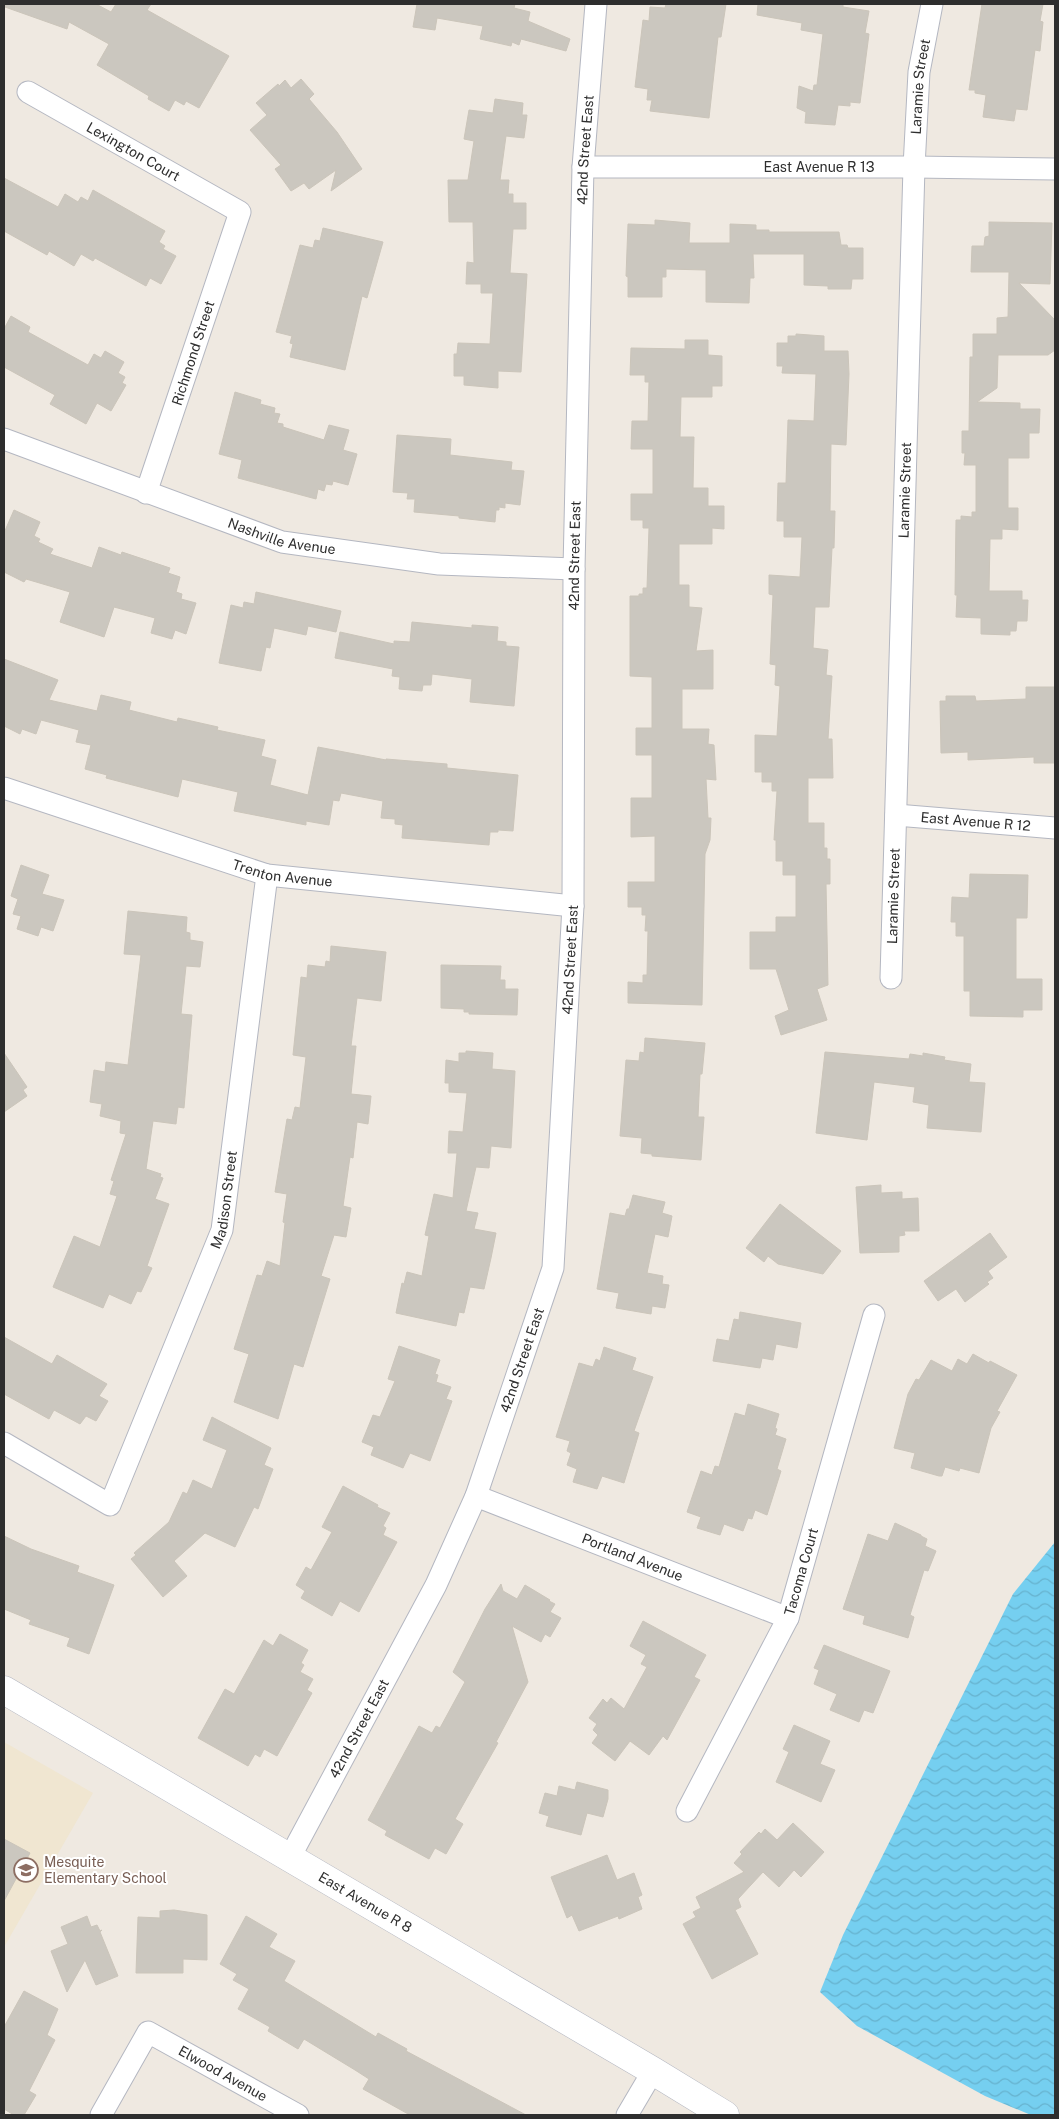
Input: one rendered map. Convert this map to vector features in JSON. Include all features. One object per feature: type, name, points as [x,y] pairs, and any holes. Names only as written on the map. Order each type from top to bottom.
[{"type":"street","name":"42nd Street East","points":[[289,1859],[436,1585],[476,1496],[553,1268],[573,906],[574,569],[583,167],[596,4]]},
{"type":"street","name":"Laramie Street","points":[[891,978],[914,167],[919,72],[932,4]]},
{"type":"street","name":"Lexington Court","points":[[28,92],[240,212]]},
{"type":"street","name":"East Avenue R 13","points":[[583,167],[1055,169]]},
{"type":"street","name":"Richmond Street","points":[[146,493],[240,212]]},
{"type":"street","name":"Nashville Avenue","points":[[4,440],[282,542],[439,564],[574,569]]},
{"type":"street","name":"Trenton Avenue","points":[[4,788],[267,875],[573,906]]},
{"type":"street","name":"East Avenue R 12","points":[[896,815],[1055,828]]},
{"type":"street","name":"Madison Street","points":[[4,1443],[110,1505],[222,1230],[267,875]]},
{"type":"street","name":"Tacoma Court","points":[[687,1811],[788,1618],[874,1315]]},
{"type":"street","name":"Portland Avenue","points":[[476,1496],[788,1618]]},
{"type":"street","name":"East Avenue R 8","points":[[4,1690],[725,2115]]},
{"type":"street","name":"Elwood Avenue","points":[[101,2115],[148,2032],[298,2115]]},
{"type":"street","points":[[627,2115],[653,2071]]},
{"type":"shaded area","name":"Mesquite Elementary School","points":[[4,1742],[93,1793],[4,1947]]},
{"type":"water","points":[[1055,1542],[1055,2115],[1031,2115],[985,2096],[857,2026],[820,1992],[843,1935],[1013,1594]]},
{"type":"building","points":[[6,4],[96,4],[111,12],[116,4],[151,4],[147,10],[229,56],[199,108],[186,101],[184,105],[175,100],[169,111],[148,99],[149,96],[97,65],[109,44],[69,22],[67,29],[5,7]]},
{"type":"building","points":[[417,4],[515,4],[514,8],[530,12],[528,21],[570,39],[566,51],[521,39],[519,45],[512,42],[511,46],[480,39],[483,26],[437,18],[435,30],[413,27]]},
{"type":"building","points":[[666,4],[726,4],[721,37],[718,37],[709,118],[650,111],[652,100],[647,100],[648,89],[635,87],[643,20],[649,21],[650,7],[665,8]]},
{"type":"building","points":[[758,4],[843,4],[843,7],[869,11],[865,33],[869,34],[860,103],[850,102],[850,106],[838,105],[835,125],[805,123],[806,112],[797,108],[799,86],[813,91],[814,85],[817,85],[823,34],[801,30],[802,23],[757,15]]},
{"type":"building","points":[[982,4],[1043,4],[1040,21],[1043,22],[1040,51],[1035,50],[1027,110],[1016,109],[1014,121],[983,117],[986,95],[975,93],[975,90],[969,90]]},
{"type":"building","points":[[301,79],[314,94],[309,99],[337,132],[362,169],[331,191],[336,170],[309,189],[304,183],[291,191],[275,169],[281,165],[250,130],[267,115],[256,103],[285,80],[291,88]]},
{"type":"building","points":[[495,99],[523,103],[522,115],[527,115],[524,138],[506,136],[500,180],[509,180],[508,194],[513,194],[513,203],[526,203],[526,229],[513,229],[510,273],[527,274],[521,372],[498,371],[498,388],[464,385],[464,376],[454,376],[454,354],[457,354],[458,343],[490,344],[493,293],[481,293],[481,284],[466,284],[467,262],[474,263],[473,222],[449,222],[448,180],[468,180],[474,141],[464,139],[469,110],[493,113]]},
{"type":"building","points":[[4,178],[58,207],[65,194],[78,202],[81,197],[88,201],[93,190],[165,231],[159,242],[165,246],[163,249],[176,256],[161,284],[150,278],[146,286],[95,258],[93,261],[81,254],[74,266],[49,251],[47,255],[4,231]]},
{"type":"building","points":[[655,220],[690,223],[689,243],[730,243],[730,224],[756,225],[756,230],[769,230],[769,232],[839,232],[841,245],[847,245],[848,248],[863,248],[863,279],[852,279],[851,289],[828,289],[828,286],[804,285],[804,254],[753,254],[754,278],[750,278],[749,303],[706,302],[706,270],[666,269],[666,277],[662,277],[662,297],[628,297],[628,277],[626,276],[628,224],[655,225]]},
{"type":"building","points":[[989,222],[1052,223],[1050,284],[1019,283],[1055,320],[1055,350],[1048,355],[998,355],[997,388],[977,402],[1020,403],[1020,409],[1040,409],[1039,433],[1029,433],[1029,458],[1008,458],[1008,508],[1018,508],[1018,530],[1002,529],[1002,539],[990,539],[989,591],[1022,591],[1022,600],[1028,600],[1027,621],[1017,621],[1016,631],[1010,631],[1010,635],[981,634],[981,618],[956,617],[956,520],[961,520],[961,516],[972,517],[972,512],[976,512],[976,465],[964,465],[965,453],[962,453],[962,431],[969,431],[970,357],[973,357],[973,334],[997,334],[997,318],[1008,317],[1009,272],[971,272],[972,246],[984,246],[985,237],[989,236]]},
{"type":"building","points":[[323,228],[383,242],[367,298],[362,296],[345,370],[290,357],[293,344],[290,343],[292,336],[276,332],[300,245],[313,248],[315,240],[320,241]]},
{"type":"building","points":[[11,316],[30,327],[28,332],[88,365],[94,354],[101,358],[105,351],[124,362],[118,373],[125,377],[122,383],[126,385],[111,411],[97,403],[86,424],[50,404],[55,395],[4,367],[4,329]]},
{"type":"building","points":[[796,334],[824,336],[824,351],[848,351],[849,374],[846,445],[831,444],[830,511],[835,511],[829,607],[815,607],[813,648],[828,650],[826,675],[832,676],[828,739],[832,739],[833,778],[808,778],[808,823],[824,823],[824,848],[827,848],[827,859],[830,859],[830,884],[826,884],[828,985],[817,989],[827,1020],[781,1035],[775,1016],[789,1010],[776,969],[750,969],[750,932],[776,932],[776,917],[796,917],[796,875],[783,875],[783,861],[776,861],[776,840],[774,840],[777,791],[772,791],[772,782],[762,782],[762,772],[755,772],[755,735],[777,736],[780,686],[775,685],[776,665],[770,664],[773,595],[769,594],[769,575],[800,577],[802,537],[784,537],[784,521],[777,521],[778,483],[786,483],[788,420],[814,421],[816,374],[782,373],[783,366],[777,366],[777,343],[788,343],[788,336],[796,336]]},
{"type":"building","points":[[685,340],[708,340],[708,355],[722,356],[722,386],[712,386],[712,397],[681,397],[680,437],[694,437],[693,488],[708,488],[708,506],[724,506],[724,529],[712,528],[712,544],[679,544],[679,585],[689,585],[689,607],[702,608],[696,651],[713,650],[713,689],[682,689],[682,729],[709,729],[708,744],[714,745],[716,780],[706,779],[708,818],[711,818],[710,840],[705,854],[702,1005],[628,1003],[628,982],[643,983],[643,975],[647,975],[648,931],[645,931],[646,915],[642,915],[642,907],[628,907],[628,882],[655,882],[655,836],[631,837],[631,798],[652,798],[652,755],[636,755],[636,728],[652,728],[652,677],[630,676],[630,596],[639,596],[639,594],[643,594],[643,588],[647,588],[649,528],[643,528],[643,520],[631,520],[631,494],[653,494],[653,449],[631,449],[632,421],[648,421],[649,382],[645,382],[645,375],[630,375],[631,348],[685,349]]},
{"type":"building","points":[[235,392],[261,400],[260,404],[275,408],[274,413],[280,414],[277,423],[283,424],[283,427],[324,440],[329,425],[349,430],[343,450],[357,454],[348,485],[333,481],[332,485],[326,484],[324,491],[318,489],[316,499],[238,478],[242,460],[219,454]]},
{"type":"building","points":[[397,435],[451,439],[450,455],[512,462],[511,470],[524,471],[520,505],[505,503],[505,508],[499,507],[499,510],[496,510],[495,522],[459,518],[459,516],[414,512],[415,499],[407,499],[408,493],[393,492]]},
{"type":"building","points":[[14,510],[40,522],[34,536],[40,539],[38,542],[53,549],[50,554],[92,568],[99,547],[121,555],[122,552],[170,568],[168,573],[180,577],[176,592],[182,594],[181,599],[196,603],[186,634],[175,630],[172,639],[151,633],[155,618],[114,607],[104,637],[60,622],[70,592],[26,579],[24,582],[4,572],[4,533]]},
{"type":"building","points":[[256,592],[341,611],[336,632],[308,626],[306,635],[274,628],[270,648],[266,647],[261,671],[219,663],[231,605],[243,608],[244,602],[254,604]]},
{"type":"building","points":[[412,622],[472,628],[472,625],[498,627],[497,641],[506,642],[506,646],[519,647],[514,706],[470,702],[472,679],[432,674],[431,685],[423,685],[422,691],[399,689],[400,677],[392,676],[393,669],[335,658],[340,632],[394,644],[394,641],[410,642]]},
{"type":"building","points":[[4,659],[58,680],[49,700],[97,711],[101,695],[131,702],[129,710],[177,722],[178,718],[218,727],[217,730],[265,740],[261,756],[276,760],[270,785],[308,795],[318,747],[386,760],[447,764],[447,768],[518,775],[513,831],[498,830],[498,832],[490,832],[489,845],[402,838],[403,825],[395,824],[395,819],[381,818],[383,801],[341,793],[339,801],[333,800],[329,825],[306,821],[306,825],[234,811],[238,792],[182,779],[178,797],[106,778],[107,775],[85,769],[91,745],[76,742],[79,730],[41,720],[36,734],[22,729],[20,734],[4,726]]},
{"type":"building","points":[[1026,687],[1055,687],[1055,763],[1034,763],[1034,757],[968,760],[968,752],[941,753],[940,701],[946,701],[946,696],[975,696],[976,701],[1026,699]]},
{"type":"building","points":[[21,865],[49,875],[42,894],[64,900],[53,931],[41,927],[38,936],[17,929],[21,916],[13,914],[18,899],[11,896]]},
{"type":"building","points":[[970,874],[1028,875],[1027,918],[1016,918],[1016,979],[1042,979],[1042,1010],[1023,1010],[1023,1017],[970,1016],[970,991],[964,991],[964,936],[956,936],[956,922],[951,922],[952,897],[969,898]]},
{"type":"building","points":[[128,911],[187,917],[186,932],[190,933],[190,940],[203,942],[200,967],[186,966],[181,1014],[192,1015],[184,1108],[178,1107],[176,1124],[153,1121],[146,1169],[161,1174],[160,1177],[163,1178],[155,1199],[169,1204],[147,1266],[152,1268],[141,1292],[137,1291],[131,1304],[109,1294],[103,1308],[53,1287],[74,1236],[100,1247],[117,1196],[110,1194],[114,1181],[111,1180],[126,1134],[120,1133],[121,1121],[100,1116],[102,1104],[90,1102],[94,1070],[105,1072],[106,1062],[128,1065],[141,955],[124,954]]},
{"type":"building","points":[[331,946],[386,952],[381,1001],[357,998],[351,1046],[356,1046],[351,1094],[371,1096],[368,1124],[357,1122],[353,1158],[350,1157],[343,1206],[351,1208],[346,1237],[334,1235],[321,1276],[330,1279],[303,1367],[294,1364],[278,1419],[234,1402],[249,1354],[234,1349],[257,1275],[262,1276],[267,1261],[280,1266],[287,1194],[275,1192],[287,1119],[292,1120],[295,1107],[300,1108],[306,1057],[293,1055],[301,977],[307,978],[308,965],[325,967],[326,961],[330,962]]},
{"type":"building","points":[[441,965],[501,966],[500,980],[505,980],[505,989],[518,989],[517,1015],[469,1014],[469,1012],[464,1012],[464,1009],[441,1008]]},
{"type":"building","points":[[645,1038],[705,1043],[702,1074],[700,1074],[698,1117],[704,1117],[701,1160],[652,1156],[652,1154],[641,1153],[642,1138],[620,1136],[626,1060],[639,1061],[640,1052],[644,1053]]},
{"type":"building","points":[[466,1051],[493,1053],[492,1069],[515,1071],[511,1148],[491,1146],[489,1168],[476,1167],[466,1211],[478,1213],[474,1229],[496,1233],[484,1289],[470,1287],[464,1313],[459,1312],[456,1326],[396,1313],[402,1283],[404,1284],[407,1272],[422,1276],[429,1236],[425,1235],[434,1194],[453,1198],[457,1153],[448,1153],[449,1131],[463,1132],[467,1093],[449,1092],[449,1083],[445,1083],[446,1060],[459,1062],[459,1053],[466,1053]]},
{"type":"building","points":[[825,1052],[909,1059],[910,1054],[923,1056],[923,1053],[945,1057],[944,1060],[971,1064],[969,1082],[985,1083],[981,1132],[927,1128],[929,1105],[913,1102],[915,1087],[874,1082],[867,1140],[816,1133]]},
{"type":"building","points":[[4,1053],[27,1087],[23,1090],[27,1096],[4,1112]]},
{"type":"building","points":[[881,1185],[881,1193],[902,1192],[902,1199],[918,1198],[919,1231],[904,1231],[905,1235],[899,1236],[899,1252],[860,1253],[856,1187]]},
{"type":"building","points":[[633,1195],[665,1202],[662,1213],[672,1216],[668,1237],[655,1234],[647,1273],[663,1276],[662,1284],[669,1285],[665,1308],[652,1306],[651,1314],[616,1308],[619,1293],[597,1289],[610,1213],[625,1216]]},
{"type":"building","points":[[780,1204],[841,1251],[823,1274],[778,1264],[768,1256],[764,1262],[746,1248]]},
{"type":"building","points":[[990,1233],[1007,1257],[988,1271],[993,1278],[987,1282],[989,1284],[965,1302],[956,1289],[938,1301],[924,1281]]},
{"type":"building","points":[[740,1312],[801,1323],[797,1348],[776,1344],[773,1360],[762,1358],[760,1368],[713,1361],[717,1339],[729,1341],[734,1319],[739,1320]]},
{"type":"building","points":[[4,1337],[52,1364],[57,1355],[107,1384],[99,1396],[108,1401],[96,1421],[86,1416],[80,1424],[54,1410],[49,1419],[4,1394]]},
{"type":"building","points":[[399,1346],[440,1360],[435,1374],[438,1375],[436,1382],[451,1387],[446,1399],[452,1401],[430,1461],[410,1453],[403,1468],[371,1455],[374,1447],[362,1442],[373,1415],[380,1417],[395,1381],[388,1379]]},
{"type":"building","points":[[604,1347],[636,1358],[632,1370],[653,1377],[634,1431],[639,1433],[624,1483],[602,1476],[597,1489],[573,1482],[577,1469],[567,1465],[571,1453],[567,1451],[570,1441],[556,1437],[579,1363],[593,1367],[596,1359],[600,1361]]},
{"type":"building","points":[[973,1354],[1017,1375],[997,1411],[1000,1412],[991,1428],[979,1473],[960,1468],[959,1471],[945,1467],[942,1476],[939,1476],[911,1468],[915,1453],[894,1448],[908,1394],[916,1379],[919,1380],[931,1360],[952,1371],[958,1359],[967,1364]]},
{"type":"building","points":[[748,1404],[779,1414],[775,1435],[786,1439],[777,1469],[781,1471],[767,1515],[755,1510],[752,1519],[748,1518],[743,1531],[724,1524],[720,1535],[697,1528],[701,1517],[687,1512],[701,1471],[712,1475],[715,1466],[719,1467],[735,1413],[745,1416]]},
{"type":"building","points":[[212,1417],[271,1448],[264,1465],[273,1469],[258,1509],[254,1507],[235,1547],[205,1533],[174,1561],[187,1576],[163,1597],[131,1559],[136,1555],[134,1553],[169,1522],[183,1492],[187,1494],[193,1480],[212,1489],[227,1450],[203,1440]]},
{"type":"building","points":[[343,1486],[390,1513],[383,1526],[386,1528],[383,1535],[397,1542],[359,1612],[340,1601],[332,1616],[301,1598],[305,1591],[296,1585],[306,1567],[311,1570],[332,1532],[322,1527]]},
{"type":"building","points":[[895,1523],[927,1539],[925,1546],[936,1551],[928,1571],[924,1570],[910,1615],[914,1617],[908,1638],[863,1624],[865,1616],[843,1609],[868,1534],[888,1541]]},
{"type":"building","points":[[4,1536],[31,1549],[79,1566],[77,1572],[114,1585],[89,1654],[67,1646],[70,1638],[29,1624],[31,1620],[4,1609]]},
{"type":"building","points":[[501,1584],[503,1591],[517,1599],[525,1585],[555,1604],[550,1612],[561,1618],[550,1637],[545,1634],[541,1642],[512,1626],[528,1682],[496,1742],[498,1743],[455,1819],[463,1824],[446,1854],[435,1848],[429,1859],[385,1835],[387,1831],[368,1820],[419,1726],[432,1733],[436,1726],[440,1728],[465,1682],[453,1672],[485,1609]]},
{"type":"building","points":[[643,1621],[706,1655],[694,1677],[700,1680],[667,1740],[663,1736],[649,1755],[630,1741],[615,1761],[592,1743],[598,1735],[593,1730],[597,1724],[589,1718],[603,1699],[607,1703],[611,1698],[624,1709],[647,1667],[641,1664],[646,1655],[630,1646]]},
{"type":"building","points":[[280,1634],[308,1650],[301,1663],[304,1665],[300,1672],[313,1679],[307,1690],[312,1693],[277,1756],[264,1749],[260,1757],[255,1754],[248,1766],[198,1738],[225,1689],[234,1694],[264,1640],[273,1646]]},
{"type":"building","points":[[824,1645],[890,1671],[873,1713],[864,1710],[859,1722],[830,1710],[837,1694],[814,1684],[819,1670],[814,1668]]},
{"type":"building","points":[[794,1725],[830,1741],[820,1764],[835,1770],[821,1802],[776,1782],[789,1752],[783,1749]]},
{"type":"building","points":[[577,1782],[608,1790],[608,1799],[603,1817],[587,1813],[581,1835],[546,1826],[549,1816],[539,1813],[545,1793],[557,1796],[559,1786],[575,1790]]},
{"type":"building","points":[[793,1823],[824,1852],[801,1877],[794,1870],[779,1887],[763,1872],[738,1899],[741,1907],[735,1910],[758,1954],[712,1979],[683,1924],[696,1917],[693,1912],[701,1908],[696,1897],[744,1872],[734,1863],[742,1854],[740,1852],[759,1832],[761,1834],[765,1829],[777,1840]]},
{"type":"building","points":[[4,1839],[30,1853],[4,1901]]},
{"type":"building","points":[[607,1855],[617,1880],[634,1873],[642,1895],[638,1897],[642,1909],[619,1919],[618,1916],[579,1931],[572,1915],[567,1918],[551,1877]]},
{"type":"building","points":[[174,1910],[207,1915],[207,1960],[183,1959],[183,1973],[136,1973],[138,1917],[160,1918],[160,1911]]},
{"type":"building","points":[[87,1916],[91,1927],[97,1925],[100,1931],[102,1930],[100,1932],[118,1976],[96,1985],[85,1960],[67,1992],[51,1951],[68,1944],[61,1927]]},
{"type":"building","points":[[246,1916],[277,1934],[269,1947],[295,1961],[284,1981],[376,2037],[378,2033],[407,2049],[406,2051],[526,2115],[410,2115],[363,2089],[369,2079],[304,2039],[298,2049],[268,2031],[270,2027],[238,2009],[249,1989],[233,1980],[237,1974],[220,1964]]},
{"type":"building","points":[[24,1991],[58,2009],[47,2035],[55,2040],[29,2091],[36,2095],[24,2115],[14,2115],[4,2109],[4,2027]]},
{"type":"place","name":"Mesquite Elementary School","points":[[26,1870]]}]
